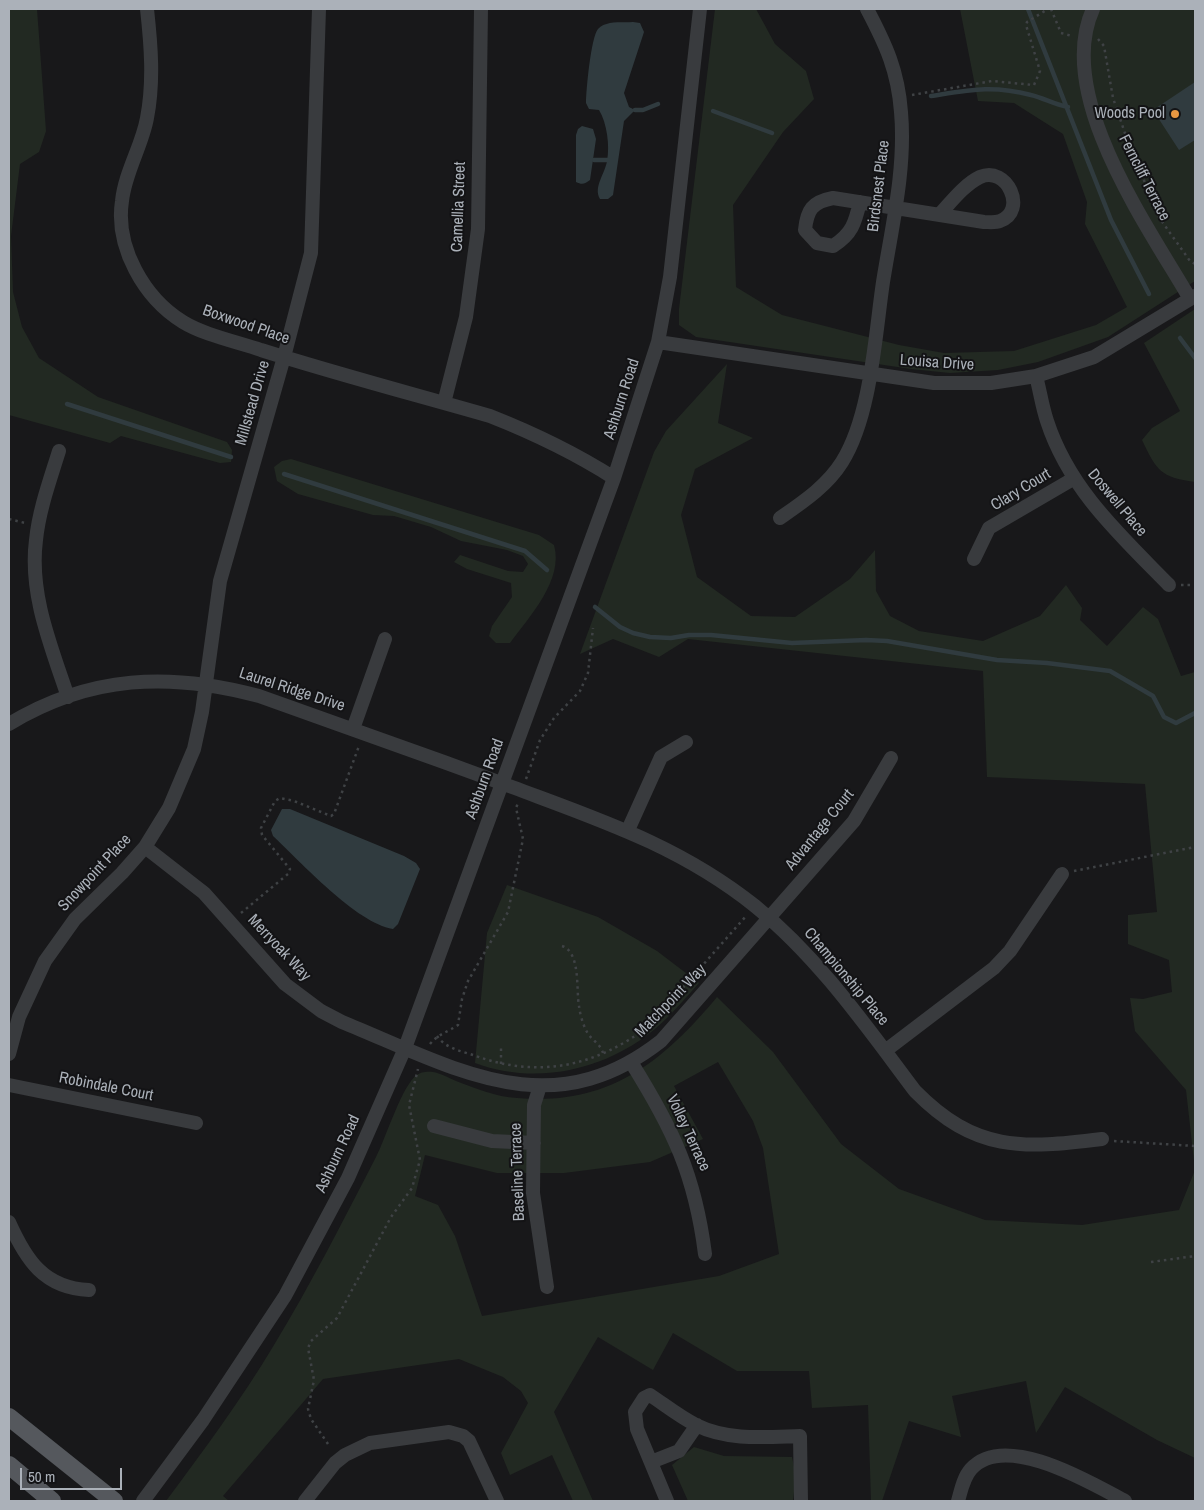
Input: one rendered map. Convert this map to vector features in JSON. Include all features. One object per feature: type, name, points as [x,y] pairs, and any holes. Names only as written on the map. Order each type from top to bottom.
[{"type":"main road","points":[[9,1417],[114,1501]]},
{"type":"main road","points":[[9,1465],[52,1501]]},
{"type":"street","name":"Boxwood Place","points":[[148,9],[152,61],[147,118],[122,200],[122,234],[144,286],[162,306],[184,323],[284,357],[490,416],[522,428],[589,462],[614,478]]},
{"type":"street","name":"Millstead Drive","points":[[205,684],[220,581],[284,357],[311,253],[319,9]]},
{"type":"street","name":"Camellia Street","points":[[444,403],[466,317],[478,229],[481,9]]},
{"type":"street","name":"Ashburn Road","points":[[143,1501],[203,1420],[285,1296],[348,1178],[405,1048],[614,478],[658,342],[670,277],[700,9]]},
{"type":"street","name":"Birdsnest Place","points":[[780,518],[821,487],[842,462],[857,428],[869,374],[902,151],[900,96],[889,52],[867,9]]},
{"type":"street","name":"Ferncliff Terrace","points":[[1093,9],[1083,37],[1083,65],[1087,89],[1110,156],[1123,183],[1193,297]]},
{"type":"street","points":[[860,202],[984,222],[1000,221],[1011,212],[1014,201],[1011,190],[1003,180],[996,176],[981,177],[968,186],[940,214]]},
{"type":"street","name":"Louisa Drive","points":[[658,342],[934,383],[991,383],[1036,376],[1094,357],[1193,297]]},
{"type":"street","name":"Doswell Place","points":[[1036,376],[1046,420],[1073,479],[1106,521],[1169,585]]},
{"type":"street","points":[[59,451],[39,520],[34,561],[36,585],[48,638],[68,697]]},
{"type":"street","name":"Clary Court","points":[[974,559],[989,528],[1073,479]]},
{"type":"street","points":[[358,731],[385,639]]},
{"type":"street","name":"Laurel Ridge Drive","points":[[9,724],[38,708],[99,688],[134,682],[168,680],[205,684],[260,696],[502,784]]},
{"type":"street","name":"Snowpoint Place","points":[[9,1054],[19,1017],[30,988],[59,940],[75,919],[122,873],[145,846],[169,808],[187,768],[199,729],[205,684]]},
{"type":"street","points":[[628,830],[661,757],[686,742]]},
{"type":"street","name":"Advantage Court","points":[[770,919],[854,821],[891,758]]},
{"type":"street","name":"Championship Place","points":[[502,784],[628,830],[700,868],[755,906],[824,974],[915,1091],[931,1108],[970,1133],[992,1141],[1015,1145],[1038,1146],[1102,1140]]},
{"type":"street","name":"Merryoak Way","points":[[145,846],[204,892],[271,970],[301,997],[342,1022],[405,1048]]},
{"type":"street","points":[[885,1052],[994,968],[1010,951],[1062,874]]},
{"type":"street","name":"Matchpoint Way","points":[[405,1048],[498,1082],[540,1086],[579,1082],[607,1073],[631,1062],[661,1041],[678,1025],[770,919]]},
{"type":"street","name":"Volley Terrace","points":[[631,1062],[673,1135],[687,1166],[697,1198],[705,1254]]},
{"type":"street","name":"Robindale Court","points":[[9,1085],[196,1123]]},
{"type":"street","name":"Baseline Terrace","points":[[540,1086],[534,1105],[534,1204],[546,1287]]},
{"type":"street","points":[[434,1126],[492,1141],[534,1143]]},
{"type":"street","points":[[9,1222],[24,1251],[43,1276],[60,1286],[89,1290]]},
{"type":"street","points":[[667,1501],[637,1429],[635,1412],[644,1398],[650,1395],[697,1425],[722,1434],[743,1437],[800,1436],[802,1501]]},
{"type":"street","points":[[651,1462],[679,1451],[697,1425]]},
{"type":"street","points":[[305,1501],[335,1463],[357,1449],[386,1439],[449,1432],[463,1436],[470,1441],[497,1501]]},
{"type":"street","points":[[958,1501],[969,1471],[991,1458],[1002,1456],[1029,1458],[1061,1467],[1125,1501]]},
{"type":"path","points":[[900,96],[992,81],[1034,84],[1040,71],[1027,22],[1050,9],[1061,33],[1100,39],[1104,46],[1113,98],[1132,151],[1142,172],[1145,190],[1152,206]]},
{"type":"path","points":[[1156,213],[1190,261],[1195,264]]},
{"type":"path","points":[[9,519],[24,523]]},
{"type":"path","points":[[328,1444],[311,1419],[308,1410],[314,1380],[308,1348],[311,1340],[336,1318],[391,1217],[412,1188],[420,1160],[409,1104],[411,1090],[422,1055],[437,1036],[449,1032],[458,1025],[462,999],[468,981],[508,912],[523,839],[516,808],[521,791],[540,740],[554,718],[580,691],[588,673],[593,628]]},
{"type":"path","points":[[241,913],[288,874],[290,868],[262,835],[261,828],[275,801],[280,798],[294,801],[331,816],[334,814],[358,731]]},
{"type":"path","points":[[1062,874],[1195,847]]},
{"type":"path","points":[[437,1036],[441,1042],[455,1049],[512,1067],[561,1068],[603,1054],[640,1034],[663,1013],[755,906]]},
{"type":"path","points":[[562,946],[567,947],[570,952],[576,970],[579,1007],[587,1032],[598,1042],[603,1054]]},
{"type":"path","points":[[501,1047],[501,1064]]},
{"type":"path","points":[[1102,1140],[1195,1146]]},
{"type":"path","points":[[1151,1262],[1195,1256]]},
{"type":"shaded area","points":[[9,9],[37,9],[46,131],[39,152],[20,164],[11,236],[13,292],[22,327],[39,358],[98,397],[227,442],[232,450],[231,462],[220,463],[121,436],[110,443],[9,415]]},
{"type":"shaded area","points":[[715,9],[756,9],[775,44],[806,71],[814,99],[783,132],[733,205],[736,287],[782,315],[899,345],[944,353],[1014,351],[1096,325],[1127,307],[1085,224],[1087,202],[1063,134],[1014,103],[978,101],[960,9],[1195,9],[1195,281],[1108,337],[1038,362],[998,370],[950,373],[911,369],[696,337],[679,325],[679,309]]},
{"type":"shaded area","points":[[640,23],[644,32],[624,93],[629,107],[635,110],[624,121],[613,195],[608,199],[600,199],[598,190],[606,166],[608,142],[606,128],[599,110],[589,109],[586,103],[593,42],[598,29],[605,24]]},
{"type":"shaded area","name":"Woods Pool","points":[[1195,82],[1195,140],[1179,150],[1153,110]]},
{"type":"shaded area","points":[[582,126],[593,129],[596,139],[590,180],[582,184],[576,182],[576,135],[578,129]]},
{"type":"shaded area","points":[[1195,309],[1195,482],[1174,478],[1161,471],[1156,466],[1142,440],[1152,428],[1180,411],[1144,343]]},
{"type":"shaded area","points":[[727,364],[718,423],[753,438],[695,469],[681,515],[697,577],[751,616],[795,617],[850,579],[875,550],[876,591],[890,616],[919,631],[983,641],[1040,616],[1066,585],[1082,608],[1080,620],[1107,646],[1143,607],[1158,619],[1181,676],[1195,672],[1195,1170],[1186,1090],[1135,1031],[1130,998],[1143,999],[1172,992],[1169,960],[1128,944],[1128,915],[1157,912],[1145,784],[987,777],[983,671],[688,639],[659,657],[613,639],[580,654],[654,452],[666,431]]},
{"type":"shaded area","points":[[291,459],[539,535],[554,545],[556,558],[554,571],[543,597],[510,643],[496,643],[489,636],[492,626],[512,597],[511,583],[467,569],[454,562],[460,555],[508,571],[523,572],[528,564],[523,556],[507,550],[461,541],[431,527],[394,516],[373,515],[298,494],[277,481],[274,467],[282,461]]},
{"type":"shaded area","points":[[282,809],[290,809],[404,856],[416,863],[420,869],[398,924],[393,929],[378,924],[346,904],[273,836],[271,830]]},
{"type":"shaded area","points":[[507,885],[598,917],[657,951],[699,983],[668,1017],[648,1034],[626,1049],[603,1060],[578,1068],[552,1073],[500,1070],[475,1063],[487,933]]},
{"type":"shaded area","points":[[717,997],[773,1052],[841,1144],[899,1189],[985,1220],[1082,1225],[1179,1210],[1195,1170],[1195,1458],[1157,1440],[1065,1387],[1036,1433],[1026,1381],[952,1396],[961,1437],[909,1421],[882,1501],[871,1501],[868,1405],[812,1408],[809,1371],[737,1371],[673,1333],[653,1370],[598,1337],[554,1412],[593,1501],[573,1501],[552,1455],[510,1475],[501,1453],[528,1403],[521,1391],[503,1377],[459,1359],[323,1379],[223,1496],[229,1501],[166,1501],[235,1405],[288,1322],[376,1157],[406,1089],[411,1081],[422,1072],[442,1074],[478,1089],[509,1097],[549,1099],[579,1095],[606,1087],[654,1060],[696,1021]],"holes":[[[718,1062],[753,1121],[763,1148],[779,1254],[719,1276],[482,1316],[455,1236],[438,1205],[415,1196],[425,1155],[497,1173],[564,1173],[650,1162],[703,1139],[674,1086]]]},
{"type":"shaded area","points":[[694,1447],[724,1456],[792,1457],[796,1476],[793,1501],[688,1501],[672,1465]]},
{"type":"waterway","points":[[1028,9],[1111,220],[1149,294]]},
{"type":"waterway","points":[[931,96],[969,90],[993,89],[1031,95],[1068,107]]},
{"type":"waterway","points":[[635,110],[643,110],[658,104]]},
{"type":"waterway","points":[[713,111],[772,133]]},
{"type":"waterway","points":[[594,160],[608,160]]},
{"type":"waterway","points":[[1180,338],[1195,358]]},
{"type":"waterway","points":[[67,404],[231,457]]},
{"type":"waterway","points":[[284,474],[525,551],[547,570]]},
{"type":"waterway","points":[[595,607],[620,627],[633,633],[650,637],[671,638],[689,635],[711,635],[792,643],[887,641],[997,660],[1047,663],[1110,671],[1153,696],[1164,717],[1176,723],[1195,713]]},
{"type":"place","name":"Woods Pool","points":[[1175,114]]}]
